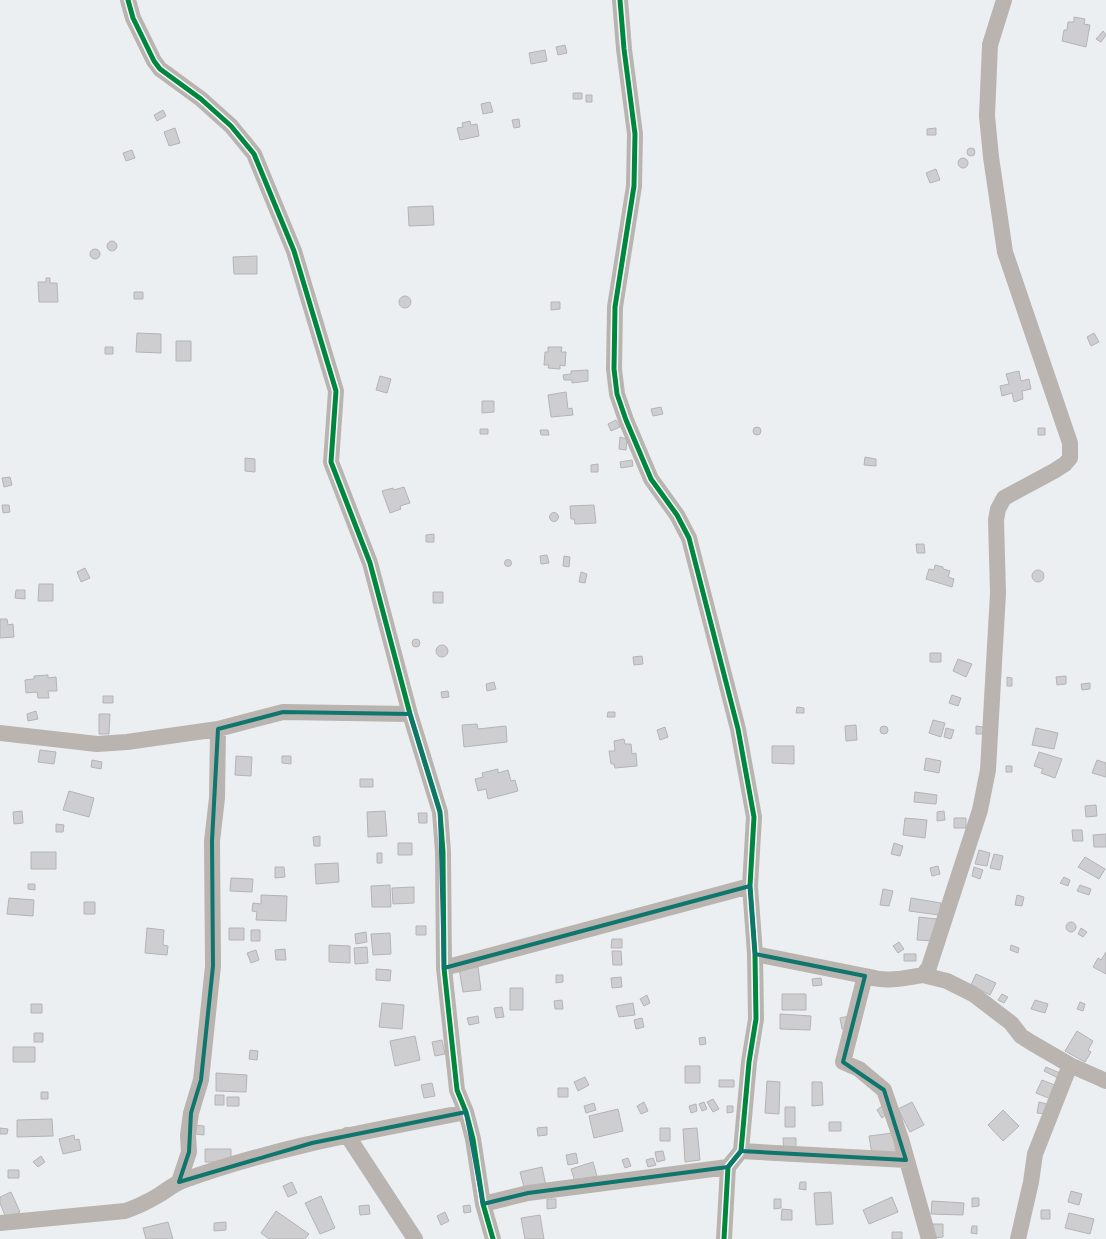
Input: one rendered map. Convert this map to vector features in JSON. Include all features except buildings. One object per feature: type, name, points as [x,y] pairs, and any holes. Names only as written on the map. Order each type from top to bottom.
[{"type":"street","points":[[128,0],[133,18],[154,61],[160,69],[201,99],[231,126],[254,154],[294,251],[336,391],[331,462],[370,563],[410,714],[440,812],[444,860],[444,968],[457,1090],[466,1112],[473,1139],[483,1204],[493,1239]]},
{"type":"street","points":[[620,0],[624,50],[635,134],[634,186],[615,307],[614,369],[617,394],[651,479],[677,515],[689,538],[738,729],[754,817],[750,886],[755,954],[756,1019],[749,1062],[740,1151],[728,1167],[724,1239]]},
{"type":"street","points":[[922,975],[929,966],[980,810],[988,770],[998,593],[996,520],[998,509],[1004,498],[1054,471],[1065,464],[1070,458],[1070,444],[1005,252],[991,157],[987,116],[990,45],[1004,0]]},
{"type":"street","points":[[0,733],[97,744],[127,742],[218,729],[283,712],[410,714]]},
{"type":"street","points":[[180,1182],[189,1152],[188,1135],[191,1113],[201,1080],[213,966],[212,841],[217,792],[218,729]]},
{"type":"street","points":[[444,968],[750,886]]},
{"type":"street","points":[[755,954],[879,980],[893,980],[922,975],[948,981],[973,994],[1011,1023],[1021,1036],[1070,1065],[1106,1081]]},
{"type":"street","points":[[865,976],[843,1062],[859,1069],[884,1090],[897,1126],[928,1239]]},
{"type":"street","points":[[1018,1239],[1032,1182],[1035,1154],[1070,1065]]},
{"type":"street","points":[[0,1223],[125,1211],[151,1199],[180,1182],[255,1157],[347,1135],[466,1112]]},
{"type":"street","points":[[347,1135],[415,1239]]},
{"type":"street","points":[[740,1151],[906,1160]]},
{"type":"street","points":[[483,1204],[528,1193],[728,1167]]},
{"type":"highlighted area","points":[[283,712],[410,714],[440,812],[444,968],[750,886],[755,954],[865,976],[843,1062],[884,1090],[906,1160],[741,1151],[728,1167],[528,1193],[483,1204],[466,1112],[312,1143],[179,1182],[189,1152],[191,1113],[201,1080],[213,966],[212,841],[218,729]]},
{"type":"cycle path","points":[[128,0],[133,18],[154,61],[160,69],[201,99],[231,126],[254,154],[294,251],[336,391],[331,462],[370,563],[410,714],[440,812],[443,852],[444,968],[457,1090],[466,1112],[473,1139],[483,1204],[493,1239]]},
{"type":"cycle path","points":[[620,0],[635,134],[634,186],[615,307],[614,369],[617,394],[651,479],[677,515],[689,538],[738,729],[754,817],[750,886],[755,954],[756,1019],[749,1062],[741,1151],[728,1167],[724,1239]]}]
